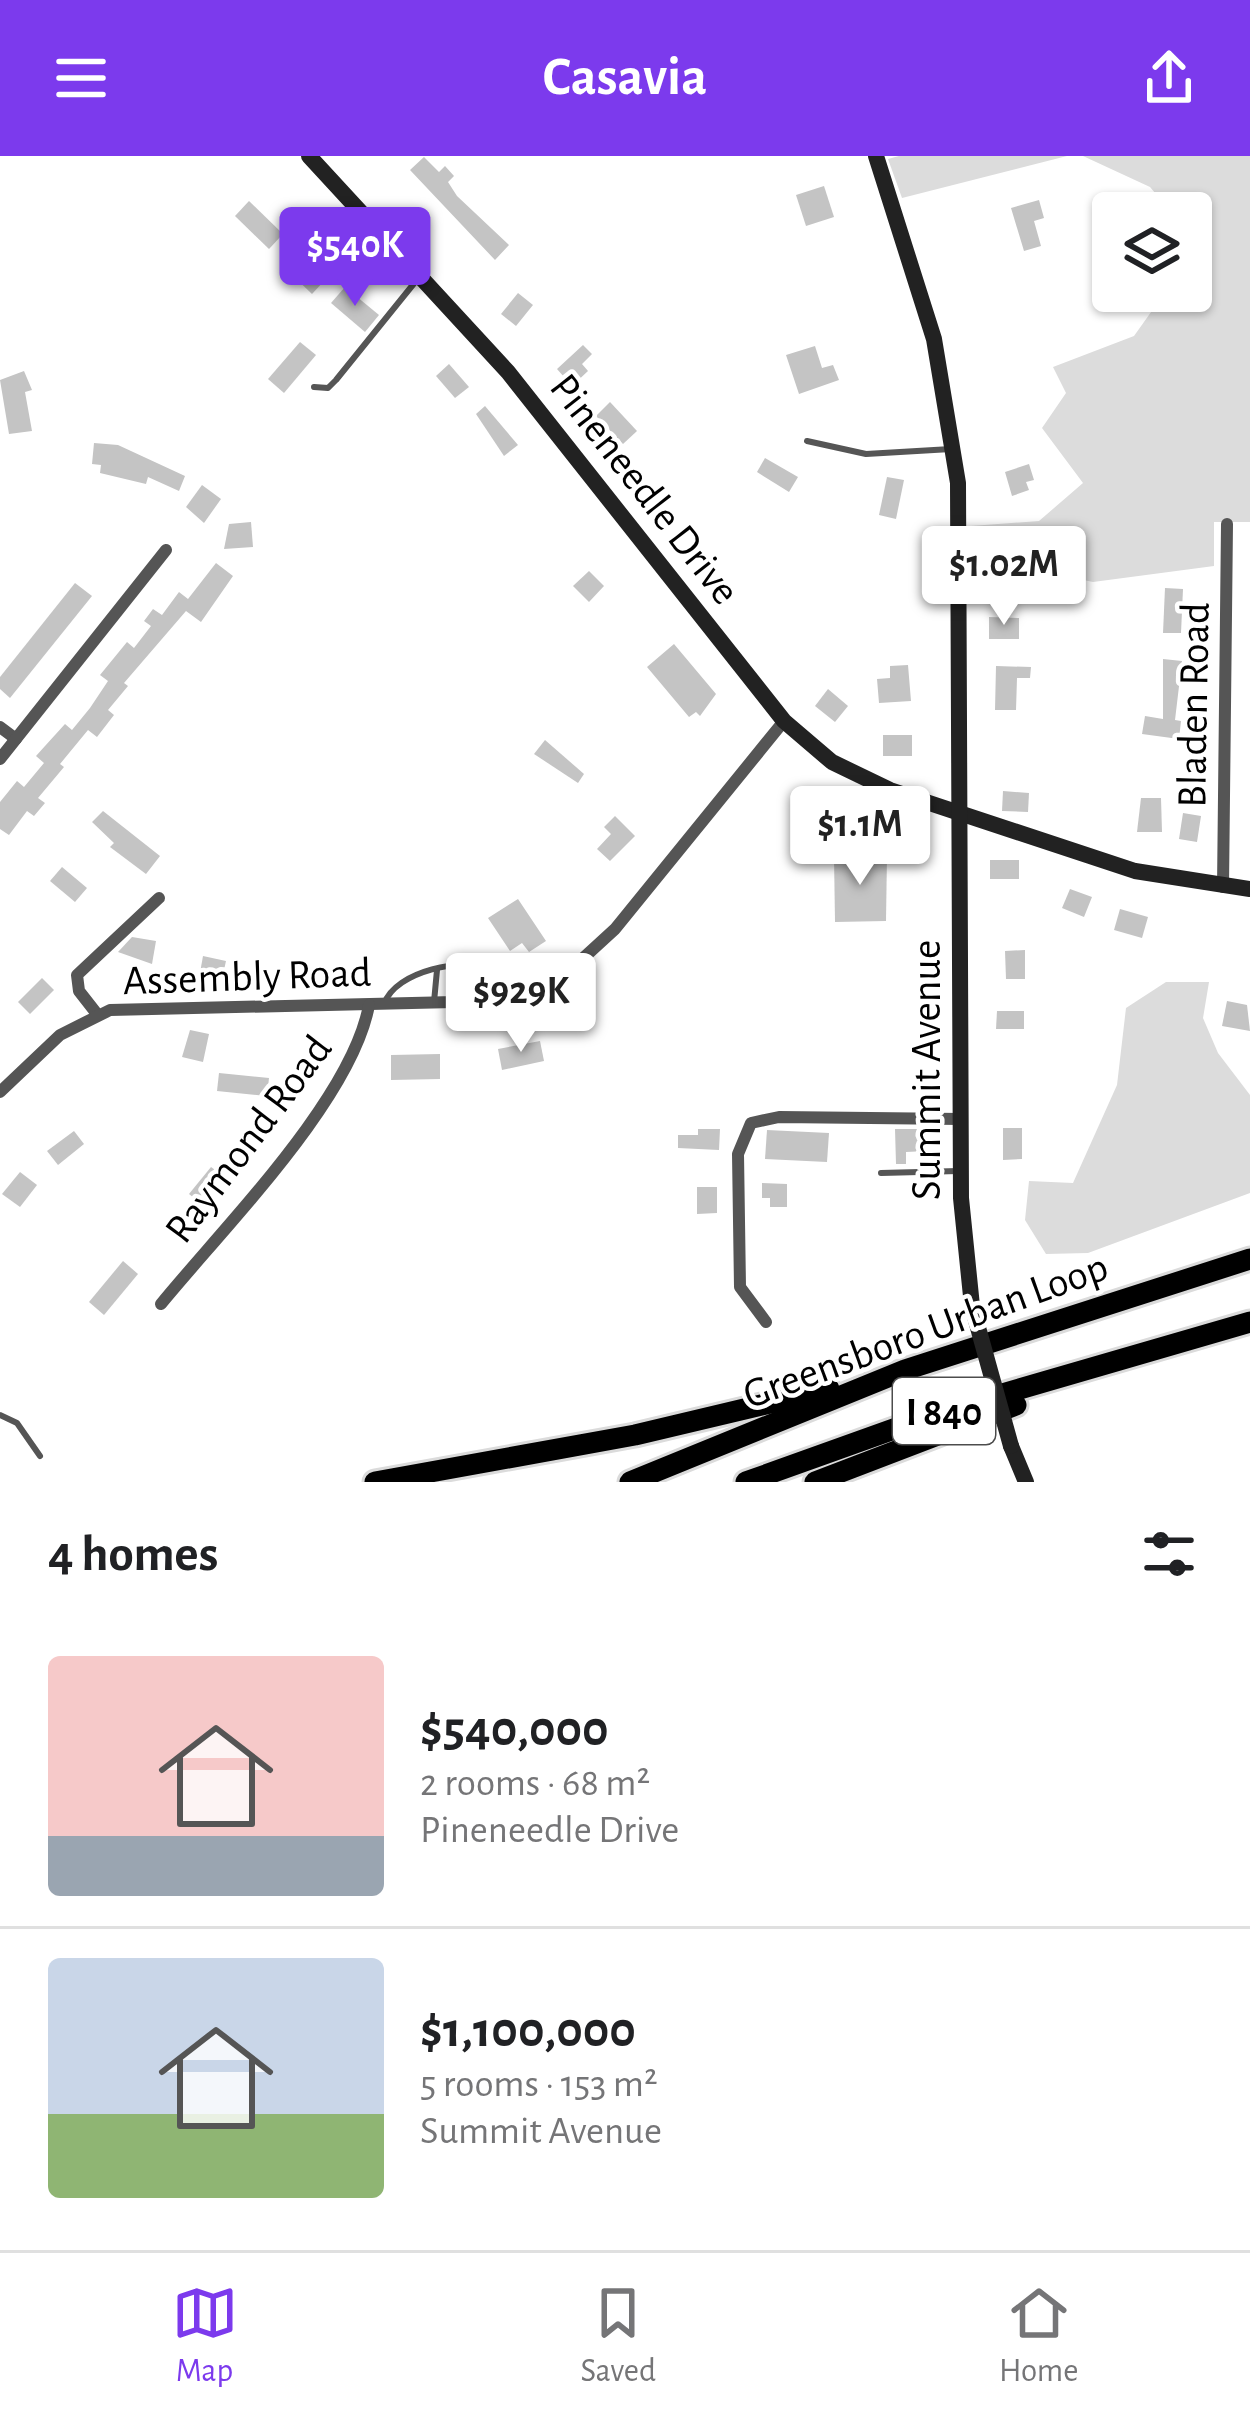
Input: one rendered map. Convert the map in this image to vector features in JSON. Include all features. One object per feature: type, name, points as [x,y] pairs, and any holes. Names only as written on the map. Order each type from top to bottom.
[{"type":"highway","name":"Greensboro Urban Loop","points":[[629,1482],[905,1370],[1250,1259]]},
{"type":"highway","name":"Greensboro Urban Loop","points":[[746,1482],[947,1410],[1250,1322]]},
{"type":"highway","points":[[815,1482],[1146,1355]]},
{"type":"highway","points":[[375,1482],[654,1431],[905,1370]]},
{"type":"main road","name":"Pineneedle Drive","points":[[309,156],[508,372],[784,722],[849,772],[960,813],[1135,871],[1250,889]]},
{"type":"main road","name":"Summit Avenue","points":[[876,156],[934,339],[954,449],[961,1171],[972,1306],[1011,1446],[1026,1482]]},
{"type":"street","name":"Bladen Road","points":[[1223,887],[1227,524]]},
{"type":"street","points":[[0,759],[166,550]]},
{"type":"street","name":"Assembly Road","points":[[0,1092],[60,1035],[97,1014],[151,1005],[434,1003],[513,992],[562,973],[615,929],[784,722]]},
{"type":"street","points":[[0,727],[16,740]]},
{"type":"street","name":"Assembly Road","points":[[97,1014],[79,991],[77,975],[158,898]]},
{"type":"street","name":"Raymond Road","points":[[161,1304],[328,1100],[377,1005]]},
{"type":"street","points":[[766,1322],[744,1299],[739,1274],[739,1154],[751,1123],[779,1118],[961,1119]]},
{"type":"lane","points":[[314,387],[328,388],[337,380],[422,274]]},
{"type":"lane","points":[[807,441],[866,454],[954,449]]},
{"type":"lane","points":[[377,1005],[398,982],[482,963],[495,967],[513,992]]},
{"type":"lane","points":[[434,1003],[437,970]]},
{"type":"lane","points":[[881,1173],[961,1171]]},
{"type":"lane","points":[[0,1415],[16,1423],[40,1456]]},
{"type":"shaded area","points":[[1067,156],[902,198],[888,159]]},
{"type":"shaded area","points":[[1083,156],[1250,156],[1250,522],[1214,522],[1214,566],[1093,582],[1008,564],[971,565],[971,526],[1039,521],[1083,483],[1042,428],[1066,393],[1053,367],[1134,336],[1151,312],[1212,312],[1212,192],[1154,192]]},
{"type":"shaded area","points":[[1166,982],[1209,982],[1203,1018],[1218,1053],[1250,1095],[1250,1193],[1088,1253],[1046,1254],[1025,1220],[1029,1181],[1073,1183],[1117,1085],[1126,1008]]},
{"type":"building","points":[[424,157],[439,172],[445,166],[454,176],[448,182],[457,196],[509,245],[495,260],[410,170]]},
{"type":"building","points":[[824,186],[834,217],[806,226],[796,195]]},
{"type":"building","points":[[1039,200],[1044,218],[1034,221],[1041,246],[1024,251],[1011,208]]},
{"type":"building","points":[[249,201],[283,234],[269,249],[235,216]]},
{"type":"building","points":[[298,255],[324,281],[312,294],[285,268]]},
{"type":"building","points":[[345,287],[379,315],[365,332],[331,303]]},
{"type":"building","points":[[518,293],[533,305],[516,326],[501,314]]},
{"type":"building","points":[[300,342],[316,355],[284,393],[268,379]]},
{"type":"building","points":[[583,345],[592,354],[582,364],[588,371],[572,386],[557,369]]},
{"type":"building","points":[[815,346],[822,368],[833,365],[839,380],[799,394],[786,355]]},
{"type":"building","points":[[449,364],[469,387],[455,398],[436,376]]},
{"type":"building","points":[[24,371],[32,390],[25,392],[32,431],[9,434],[0,380]]},
{"type":"building","points":[[610,402],[637,431],[623,444],[596,416]]},
{"type":"building","points":[[485,406],[518,445],[504,456],[476,414]]},
{"type":"building","points":[[94,443],[118,445],[185,476],[179,491],[148,477],[146,484],[100,473],[101,465],[92,464]]},
{"type":"building","points":[[765,458],[798,477],[789,492],[757,472]]},
{"type":"building","points":[[1029,464],[1034,480],[1026,482],[1029,490],[1012,496],[1005,472]]},
{"type":"building","points":[[887,477],[904,480],[896,519],[879,515]]},
{"type":"building","points":[[202,485],[221,499],[204,523],[186,507]]},
{"type":"building","points":[[251,522],[253,547],[224,549],[229,524]]},
{"type":"building","points":[[216,563],[233,576],[201,622],[186,611],[124,683],[128,686],[108,710],[114,715],[97,737],[88,730],[60,764],[64,767],[38,798],[45,803],[34,816],[27,811],[9,835],[0,829],[0,802],[17,781],[24,787],[44,763],[36,756],[65,724],[72,730],[90,708],[108,681],[100,675],[127,642],[134,648],[151,626],[144,621],[153,609],[162,615],[179,592],[188,599]]},
{"type":"building","points":[[589,571],[604,586],[589,602],[573,586]]},
{"type":"building","points":[[75,583],[92,596],[10,698],[0,689],[0,677]]},
{"type":"building","points":[[1165,588],[1183,589],[1181,633],[1163,633]]},
{"type":"building","points":[[989,617],[1019,618],[1019,639],[989,639]]},
{"type":"building","points":[[674,644],[716,694],[700,716],[696,712],[689,717],[647,667]]},
{"type":"building","points":[[1163,659],[1182,661],[1175,720],[1181,721],[1179,739],[1142,734],[1145,716],[1163,719]]},
{"type":"building","points":[[908,665],[911,701],[879,703],[877,679],[890,678],[890,666]]},
{"type":"building","points":[[996,666],[1031,667],[1030,678],[1017,678],[1016,710],[995,710]]},
{"type":"building","points":[[828,689],[848,706],[835,722],[815,706]]},
{"type":"building","points":[[883,735],[912,735],[912,756],[883,756]]},
{"type":"building","points":[[545,740],[584,774],[578,783],[534,754]]},
{"type":"building","points":[[1003,791],[1029,793],[1028,812],[1002,811]]},
{"type":"building","points":[[1141,798],[1161,798],[1162,832],[1137,832]]},
{"type":"building","points":[[103,811],[160,856],[146,874],[110,847],[114,843],[92,822]]},
{"type":"building","points":[[1183,813],[1201,816],[1197,842],[1179,839]]},
{"type":"building","points":[[615,816],[635,836],[610,861],[597,849],[611,834],[604,827]]},
{"type":"building","points":[[887,855],[886,921],[835,922],[834,856]]},
{"type":"building","points":[[990,860],[1019,860],[1019,879],[990,879]]},
{"type":"building","points":[[62,867],[87,888],[75,902],[50,881]]},
{"type":"building","points":[[1070,889],[1092,897],[1084,917],[1062,908]]},
{"type":"building","points":[[518,899],[546,941],[529,952],[522,943],[510,951],[488,918]]},
{"type":"building","points":[[1120,909],[1148,917],[1142,938],[1114,930]]},
{"type":"building","points":[[132,937],[156,941],[152,964],[118,952]]},
{"type":"building","points":[[1025,950],[1025,979],[1006,979],[1005,951]]},
{"type":"building","points":[[203,956],[226,961],[220,988],[198,984]]},
{"type":"building","points":[[42,978],[54,990],[30,1014],[18,1002]]},
{"type":"building","points":[[1227,1001],[1247,1005],[1250,1031],[1222,1026]]},
{"type":"building","points":[[997,1011],[1024,1011],[1024,1029],[996,1029]]},
{"type":"building","points":[[190,1030],[209,1034],[203,1062],[182,1057]]},
{"type":"building","points":[[540,1041],[544,1061],[502,1070],[498,1049]]},
{"type":"building","points":[[440,1054],[440,1079],[391,1080],[391,1055]]},
{"type":"building","points":[[219,1073],[269,1078],[267,1096],[217,1091]]},
{"type":"building","points":[[1003,1128],[1022,1128],[1022,1159],[1003,1160]]},
{"type":"building","points":[[698,1129],[720,1129],[719,1150],[678,1148],[678,1135],[698,1135]]},
{"type":"building","points":[[895,1129],[927,1129],[927,1151],[906,1152],[906,1164],[896,1164]]},
{"type":"building","points":[[767,1130],[829,1133],[827,1162],[765,1159]]},
{"type":"building","points":[[74,1131],[84,1144],[58,1165],[47,1151]]},
{"type":"building","points":[[211,1167],[226,1178],[204,1206],[189,1194]]},
{"type":"building","points":[[20,1172],[37,1185],[20,1207],[2,1194]]},
{"type":"building","points":[[762,1183],[787,1184],[787,1207],[770,1207],[770,1198],[762,1198]]},
{"type":"building","points":[[697,1187],[717,1187],[717,1213],[697,1214]]},
{"type":"building","points":[[123,1261],[138,1274],[104,1315],[89,1302]]}]
